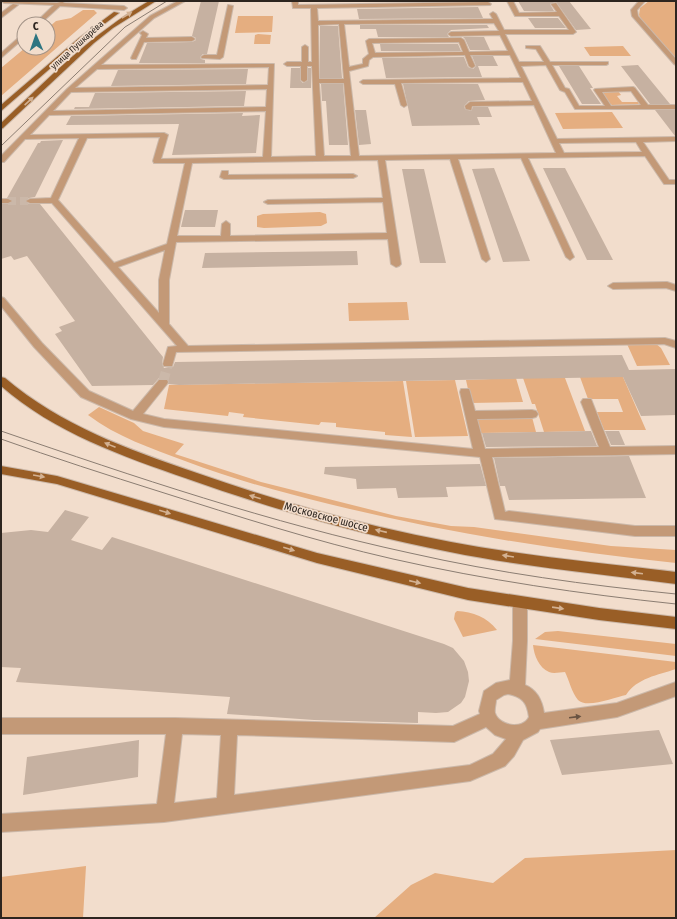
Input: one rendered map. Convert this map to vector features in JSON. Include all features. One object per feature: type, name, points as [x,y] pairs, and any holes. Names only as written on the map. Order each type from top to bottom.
[{"type":"main road","name":"улица Пушкарёва","points":[[1,127],[107,29],[131,12],[153,1]]},
{"type":"main road","name":"улица Пушкарёва","points":[[1,109],[96,27],[127,6]]},
{"type":"main road","name":"Московское шоссе","points":[[1,380],[14,392],[42,411],[86,435],[146,460],[265,500],[350,524],[451,547],[575,566],[676,578]]},
{"type":"main road","points":[[4,472],[57,480],[317,558],[468,594],[520,603],[676,623]]},
{"type":"street","points":[[4,1],[40,6],[61,3],[127,6]]},
{"type":"street","points":[[1,160],[69,90],[136,30],[157,13],[182,1]]},
{"type":"street","points":[[295,1],[295,7],[344,3],[487,2],[561,155]]},
{"type":"street","points":[[510,1],[518,15],[561,14]]},
{"type":"street","points":[[642,1],[634,10],[635,16],[676,63]]},
{"type":"street","points":[[1,4],[18,2]]},
{"type":"street","points":[[1,16],[18,2]]},
{"type":"street","points":[[46,16],[61,3]]},
{"type":"street","points":[[408,34],[573,32],[554,4]]},
{"type":"street","points":[[218,65],[230,6]]},
{"type":"street","points":[[314,6],[315,64],[320,159]]},
{"type":"street","points":[[315,23],[496,21]]},
{"type":"street","points":[[341,22],[355,158]]},
{"type":"street","points":[[134,58],[145,34],[136,30]]},
{"type":"street","points":[[142,40],[192,39]]},
{"type":"street","points":[[372,55],[369,41],[461,40],[472,66]]},
{"type":"street","points":[[1,56],[16,43]]},
{"type":"street","points":[[304,47],[304,80]]},
{"type":"street","points":[[528,47],[538,47],[563,90],[567,90],[577,108],[676,107]]},
{"type":"street","points":[[346,70],[366,65],[366,59],[372,55],[512,53]]},
{"type":"street","points":[[196,58],[220,57]]},
{"type":"street","points":[[105,58],[112,58]]},
{"type":"street","points":[[126,58],[141,58]]},
{"type":"street","points":[[517,64],[606,63]]},
{"type":"street","points":[[95,67],[272,64],[267,159]]},
{"type":"street","points":[[287,64],[315,64]]},
{"type":"street","points":[[363,82],[525,80]]},
{"type":"street","points":[[316,81],[347,81]]},
{"type":"street","points":[[397,81],[404,105]]},
{"type":"street","points":[[69,90],[271,87]]},
{"type":"street","points":[[609,107],[597,90],[633,90],[646,107]]},
{"type":"street","points":[[468,109],[470,104],[536,103]]},
{"type":"street","points":[[47,113],[269,110]]},
{"type":"street","points":[[23,137],[164,135],[156,161],[267,159],[301,168],[352,176]]},
{"type":"street","points":[[54,200],[84,136]]},
{"type":"street","points":[[554,141],[676,139]]},
{"type":"street","points":[[638,140],[667,182],[676,182]]},
{"type":"street","points":[[225,173],[224,177],[301,168],[320,159],[648,154]]},
{"type":"street","points":[[523,155],[570,258]]},
{"type":"street","points":[[453,156],[486,259]]},
{"type":"street","points":[[381,158],[396,264]]},
{"type":"street","points":[[164,324],[164,280],[189,161]]},
{"type":"street","points":[[30,200],[54,200],[185,349]]},
{"type":"street","points":[[268,202],[387,200]]},
{"type":"street","points":[[224,238],[226,224]]},
{"type":"street","points":[[113,266],[171,242],[224,238],[392,236]]},
{"type":"street","points":[[613,286],[667,285],[676,288]]},
{"type":"street","points":[[1,300],[38,345],[84,394],[135,416],[164,423],[483,453],[676,450]]},
{"type":"street","points":[[168,364],[172,349],[665,341],[676,345]]},
{"type":"street","points":[[135,416],[163,382]]},
{"type":"street","points":[[465,392],[504,516],[635,530],[676,531]]},
{"type":"street","points":[[587,402],[606,451]]},
{"type":"street","points":[[471,415],[532,414]]},
{"type":"street","points":[[517,688],[520,641],[520,603]]},
{"type":"street","points":[[501,688],[517,688],[532,698],[538,714],[536,722],[532,728],[517,734],[500,729],[489,718],[486,710],[489,696],[501,688]]},
{"type":"street","points":[[536,722],[617,710],[676,689]]},
{"type":"street","points":[[1,726],[175,726],[454,734],[489,718]]},
{"type":"street","points":[[164,813],[175,726]]},
{"type":"street","points":[[225,805],[229,727]]},
{"type":"street","points":[[1,823],[164,813],[470,773],[495,763],[510,750],[517,734]]},
{"type":"shaded area","points":[[649,1],[676,1],[676,58],[642,21],[639,15],[640,8]]},
{"type":"shaded area","points":[[83,10],[94,10],[97,13],[56,48],[56,21],[71,18]]},
{"type":"shaded area","points":[[238,16],[273,16],[272,32],[235,33]]},
{"type":"shaded area","points":[[255,35],[271,35],[270,44],[254,44]]},
{"type":"shaded area","points":[[623,46],[631,56],[590,56],[584,47]]},
{"type":"shaded area","points":[[16,56],[47,56],[1,96],[1,68]]},
{"type":"shaded area","points":[[618,91],[621,95],[617,96],[622,102],[638,102],[639,104],[612,105],[602,93]]},
{"type":"shaded area","points":[[612,112],[623,128],[563,129],[555,113]]},
{"type":"shaded area","points":[[320,212],[326,214],[327,223],[321,226],[257,227],[257,216],[263,214]]},
{"type":"shaded area","points":[[407,302],[409,320],[349,321],[348,303]]},
{"type":"shaded area","points":[[655,343],[661,348],[670,365],[637,366],[627,344]]},
{"type":"shaded area","points":[[580,377],[623,377],[646,430],[604,430],[597,412],[623,412],[618,399],[588,399]]},
{"type":"shaded area","points":[[516,378],[523,402],[471,403],[466,380]]},
{"type":"shaded area","points":[[523,378],[565,378],[585,431],[544,432],[535,404],[532,404]]},
{"type":"shaded area","points":[[455,380],[468,436],[415,437],[406,381]]},
{"type":"shaded area","points":[[403,381],[412,437],[385,435],[385,432],[336,427],[336,423],[321,422],[319,425],[243,417],[244,414],[229,412],[228,416],[164,409],[169,385]]},
{"type":"shaded area","points":[[99,407],[134,423],[143,431],[184,444],[175,454],[261,482],[396,516],[451,526],[474,527],[611,546],[676,550],[676,563],[588,553],[501,540],[372,514],[274,490],[203,468],[122,436],[88,415]]},
{"type":"shaded area","points":[[532,417],[536,432],[480,433],[476,418]]},
{"type":"shaded area","points":[[457,611],[479,616],[493,625],[497,630],[463,637],[454,619]]},
{"type":"shaded area","points":[[558,631],[676,644],[676,656],[535,639],[545,632]]},
{"type":"shaded area","points":[[533,645],[676,662],[676,669],[655,675],[642,681],[631,689],[626,695],[601,702],[582,702],[578,700],[574,694],[565,672],[551,673],[542,668],[536,657]]},
{"type":"shaded area","points":[[676,850],[676,918],[374,918],[411,885],[435,873],[493,883],[525,858]]},
{"type":"shaded area","points":[[86,866],[83,918],[1,918],[1,877]]},
{"type":"building","points":[[201,1],[219,1],[207,54],[203,54],[200,57],[201,59],[205,60],[205,63],[139,63],[147,43],[192,42],[196,40],[196,38],[192,36]]},
{"type":"building","points":[[518,1],[569,1],[591,29],[576,30],[556,2],[550,4],[554,11],[524,11]]},
{"type":"building","points":[[478,7],[483,18],[359,19],[357,9]]},
{"type":"building","points":[[528,18],[558,18],[566,28],[535,28]]},
{"type":"building","points":[[360,25],[487,25],[489,28],[451,30],[447,34],[449,37],[378,37],[376,29],[360,29]]},
{"type":"building","points":[[320,26],[338,26],[342,78],[320,78]]},
{"type":"building","points":[[463,37],[484,37],[490,50],[470,50]]},
{"type":"building","points":[[380,44],[458,44],[461,51],[381,51]]},
{"type":"building","points":[[472,56],[493,56],[498,66],[478,66],[482,77],[386,78],[382,58],[464,57],[468,67],[473,69],[476,66]]},
{"type":"building","points":[[638,65],[670,104],[650,104],[621,66]]},
{"type":"building","points":[[559,66],[579,66],[593,88],[590,88],[601,104],[582,104]]},
{"type":"building","points":[[291,68],[300,68],[300,80],[303,83],[308,80],[308,68],[311,68],[311,88],[290,88]]},
{"type":"building","points":[[248,69],[246,84],[111,86],[118,70]]},
{"type":"building","points":[[321,84],[343,84],[348,145],[329,145],[326,101],[322,101]]},
{"type":"building","points":[[403,84],[478,84],[485,100],[469,101],[464,106],[465,109],[471,111],[473,107],[488,107],[492,117],[477,117],[480,125],[412,126]]},
{"type":"building","points":[[246,91],[244,106],[74,109],[75,107],[89,107],[95,93]]},
{"type":"building","points":[[355,110],[366,110],[371,144],[359,145]]},
{"type":"building","points":[[655,110],[675,110],[676,136],[675,136]]},
{"type":"building","points":[[243,113],[242,116],[260,115],[256,153],[172,155],[179,124],[66,125],[71,116]]},
{"type":"building","points":[[63,140],[35,197],[29,198],[25,202],[30,204],[40,204],[163,357],[162,364],[164,368],[173,367],[175,362],[622,355],[629,370],[676,369],[676,415],[641,416],[623,377],[179,385],[168,384],[168,379],[159,378],[153,385],[92,386],[55,334],[62,331],[59,327],[75,321],[27,256],[14,260],[11,256],[1,259],[1,204],[13,202],[7,198],[38,143],[41,141]]},
{"type":"building","points":[[494,168],[530,261],[503,262],[472,169]]},
{"type":"building","points":[[543,168],[565,168],[613,260],[587,260]]},
{"type":"building","points":[[402,169],[424,169],[446,263],[420,263]]},
{"type":"building","points":[[185,210],[218,210],[215,227],[181,227]]},
{"type":"building","points":[[357,251],[358,265],[202,268],[205,253]]},
{"type":"building","points":[[591,431],[597,446],[486,447],[482,433]]},
{"type":"building","points":[[605,431],[619,431],[625,445],[611,445]]},
{"type":"building","points":[[629,456],[646,498],[509,500],[505,486],[500,486],[494,458]]},
{"type":"building","points":[[480,464],[486,486],[446,487],[448,497],[398,498],[396,488],[357,489],[356,479],[324,474],[325,467]]},
{"type":"building","points":[[65,510],[89,517],[71,540],[102,550],[112,537],[453,648],[464,661],[468,672],[469,681],[465,697],[461,703],[448,712],[418,712],[418,723],[314,720],[227,714],[230,697],[16,682],[21,668],[1,667],[1,533],[31,530],[48,532]]},
{"type":"building","points":[[659,730],[673,764],[562,775],[550,740]]},
{"type":"building","points":[[139,740],[138,777],[23,795],[27,757]]},
{"type":"tunnel","points":[[8,201],[30,201]]},
{"type":"tunnel","points":[[163,382],[168,364]]},
{"type":"tram line","points":[[1,146],[125,27],[167,1]]},
{"type":"tram line","points":[[1,431],[204,498],[306,528],[358,541],[476,567],[609,587],[676,594]]},
{"type":"tram line","points":[[1,439],[218,510],[363,552],[428,567],[498,580],[605,596],[676,604]]}]
